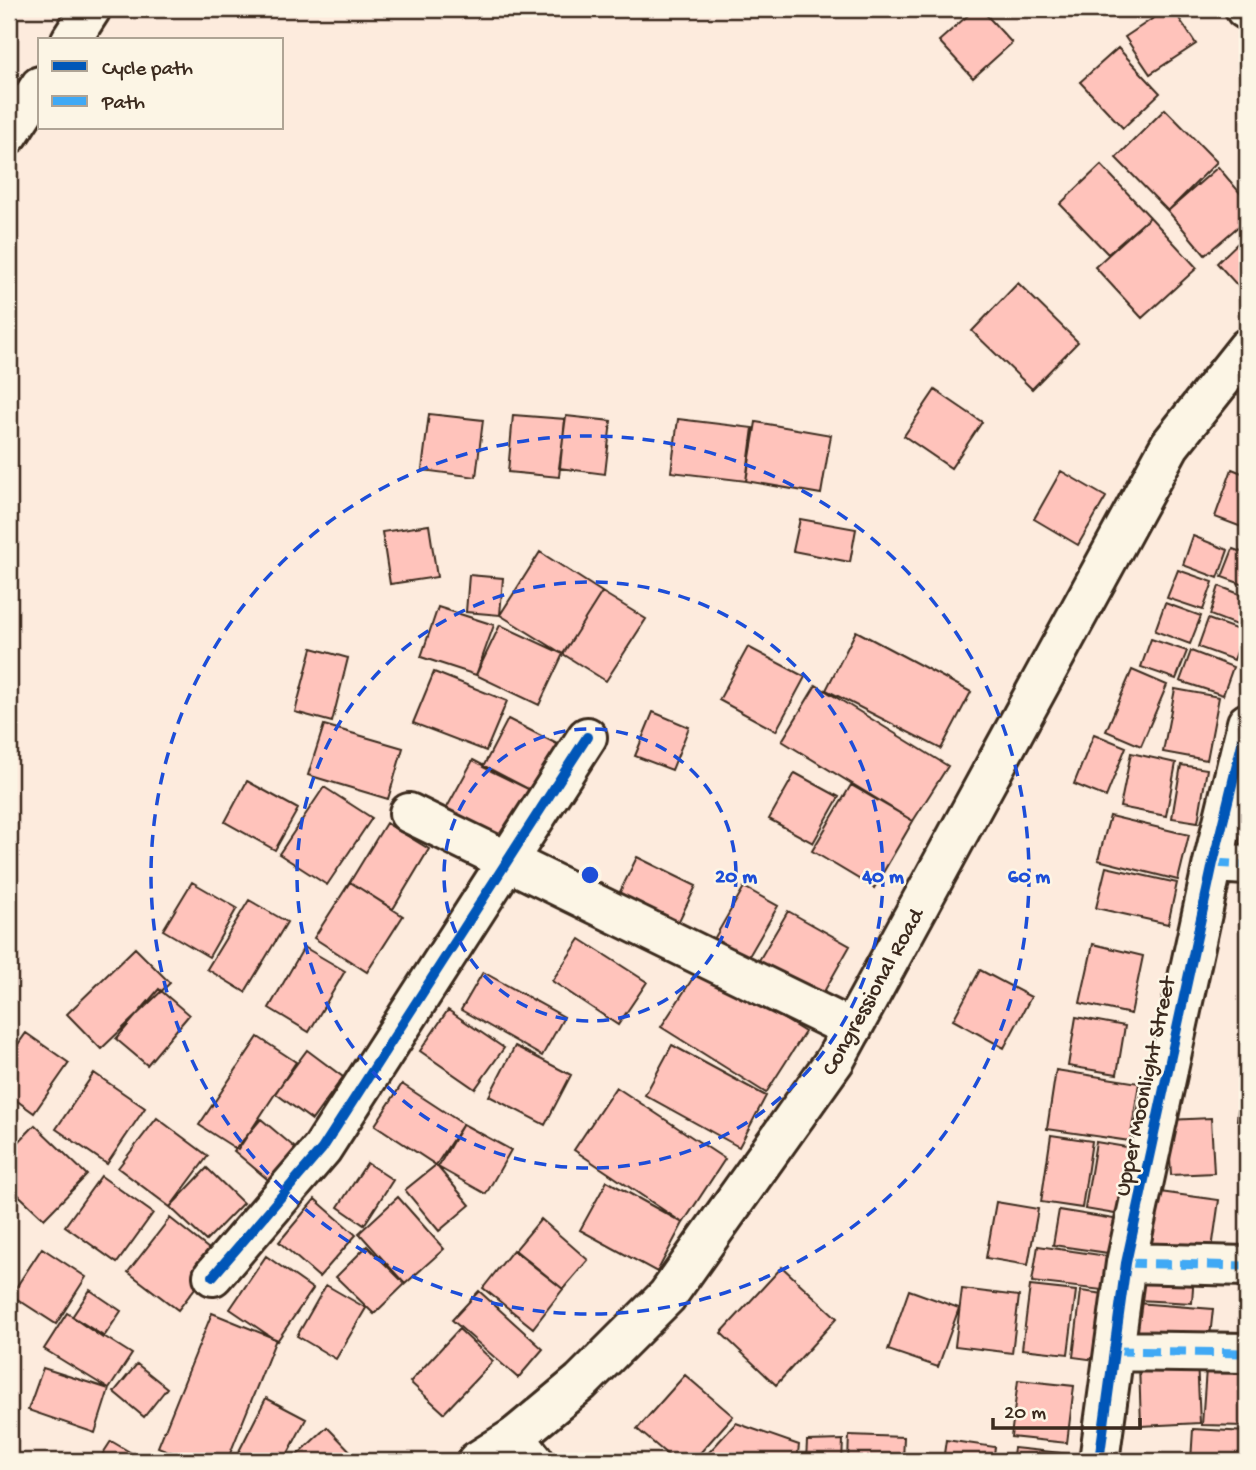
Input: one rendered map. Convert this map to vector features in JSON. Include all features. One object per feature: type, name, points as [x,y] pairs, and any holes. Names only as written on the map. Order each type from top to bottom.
[{"type":"street","points":[[72,38],[91,9]]},
{"type":"street","points":[[9,134],[38,89]]},
{"type":"street","name":"Congressional Road","points":[[477,1461],[525,1449],[581,1382],[667,1296],[835,1060],[1170,445],[1247,348]]},
{"type":"street","name":"Upper Moonlight Street","points":[[1099,1461],[1126,1263],[1230,864],[1247,723]]},
{"type":"street","points":[[213,1276],[322,1149],[587,737]]},
{"type":"street","points":[[409,813],[852,1029]]},
{"type":"street","points":[[1126,1263],[1247,1266]]},
{"type":"street","points":[[1114,1351],[1247,1353]]},
{"type":"building","points":[[975,9],[981,9],[1012,43],[973,78],[939,41]]},
{"type":"building","points":[[1167,9],[1173,9],[1196,44],[1150,74],[1125,37]]},
{"type":"building","points":[[1118,48],[1160,93],[1123,128],[1080,82]]},
{"type":"building","points":[[1165,109],[1217,162],[1168,211],[1116,158]]},
{"type":"building","points":[[1101,165],[1150,217],[1108,254],[1060,204]]},
{"type":"building","points":[[1218,167],[1247,201],[1247,219],[1205,255],[1168,211]]},
{"type":"building","points":[[1150,217],[1197,268],[1142,318],[1095,267]]},
{"type":"building","points":[[1247,234],[1247,296],[1217,263]]},
{"type":"building","points":[[1018,283],[1078,342],[1032,389],[972,331]]},
{"type":"building","points":[[935,390],[982,422],[951,468],[904,436]]},
{"type":"building","points":[[429,414],[483,420],[476,477],[422,470]]},
{"type":"building","points":[[513,415],[565,419],[559,477],[508,472]]},
{"type":"building","points":[[566,416],[611,421],[605,474],[559,468]]},
{"type":"building","points":[[678,419],[753,428],[746,481],[671,472]]},
{"type":"building","points":[[756,422],[831,435],[821,494],[746,481]]},
{"type":"building","points":[[1232,469],[1247,475],[1247,529],[1215,517]]},
{"type":"building","points":[[1061,471],[1106,497],[1078,545],[1034,519]]},
{"type":"building","points":[[800,519],[856,529],[850,562],[793,551]]},
{"type":"building","points":[[429,525],[437,577],[390,584],[382,532]]},
{"type":"building","points":[[1193,536],[1228,550],[1218,578],[1183,565]]},
{"type":"building","points":[[1233,549],[1247,554],[1247,586],[1222,577]]},
{"type":"building","points":[[540,552],[602,592],[563,654],[500,615]]},
{"type":"building","points":[[1178,570],[1213,582],[1203,610],[1167,598]]},
{"type":"building","points":[[469,575],[503,578],[500,615],[466,612]]},
{"type":"building","points":[[1219,586],[1247,597],[1247,619],[1244,628],[1210,615]]},
{"type":"building","points":[[602,592],[646,619],[606,681],[563,654]]},
{"type":"building","points":[[1165,603],[1201,616],[1190,644],[1155,631]]},
{"type":"building","points":[[438,607],[494,625],[476,675],[421,657]]},
{"type":"building","points":[[1208,619],[1244,632],[1234,660],[1198,647]]},
{"type":"building","points":[[500,625],[563,654],[539,705],[476,675]]},
{"type":"building","points":[[856,631],[971,692],[941,749],[826,690]]},
{"type":"building","points":[[1151,639],[1187,651],[1176,679],[1141,667]]},
{"type":"building","points":[[748,647],[805,677],[776,731],[719,700]]},
{"type":"building","points":[[312,648],[348,658],[332,722],[295,712]]},
{"type":"building","points":[[1191,651],[1233,667],[1223,695],[1180,681]]},
{"type":"building","points":[[1132,670],[1167,685],[1141,746],[1106,731]]},
{"type":"building","points":[[434,672],[507,701],[486,751],[413,723]]},
{"type":"building","points":[[816,685],[948,766],[913,821],[782,741]]},
{"type":"building","points":[[1175,689],[1219,697],[1207,760],[1163,752]]},
{"type":"building","points":[[653,712],[689,727],[672,770],[635,756]]},
{"type":"building","points":[[508,719],[563,747],[538,794],[483,767]]},
{"type":"building","points":[[324,725],[403,748],[388,799],[308,775]]},
{"type":"building","points":[[1094,734],[1126,747],[1106,797],[1074,784]]},
{"type":"building","points":[[1131,753],[1176,763],[1166,816],[1120,807]]},
{"type":"building","points":[[473,760],[538,794],[510,845],[445,811]]},
{"type":"building","points":[[1181,765],[1207,769],[1198,822],[1172,818]]},
{"type":"building","points":[[795,773],[839,797],[813,843],[769,819]]},
{"type":"building","points":[[247,781],[298,809],[275,850],[225,822]]},
{"type":"building","points":[[1247,782],[1247,857],[1233,855]]},
{"type":"building","points":[[851,785],[913,821],[874,888],[812,851]]},
{"type":"building","points":[[324,787],[372,818],[327,885],[279,854]]},
{"type":"building","points":[[1110,816],[1189,835],[1178,880],[1098,860]]},
{"type":"building","points":[[386,823],[429,849],[393,909],[350,882]]},
{"type":"building","points":[[637,857],[696,886],[674,931],[615,902]]},
{"type":"building","points":[[1106,867],[1177,883],[1168,924],[1096,908]]},
{"type":"building","points":[[192,882],[237,908],[209,957],[163,930]]},
{"type":"building","points":[[350,882],[403,916],[367,972],[314,938]]},
{"type":"building","points":[[744,887],[778,906],[748,958],[714,939]]},
{"type":"building","points":[[249,900],[287,922],[245,992],[207,969]]},
{"type":"building","points":[[788,911],[850,946],[821,997],[758,962]]},
{"type":"building","points":[[580,939],[647,982],[618,1025],[552,981]]},
{"type":"building","points":[[1093,944],[1143,956],[1131,1014],[1080,1003]]},
{"type":"building","points":[[304,947],[345,971],[309,1032],[269,1008]]},
{"type":"building","points":[[135,948],[170,983],[101,1049],[67,1014]]},
{"type":"building","points":[[700,967],[805,1032],[766,1093],[661,1027]]},
{"type":"building","points":[[980,970],[1031,997],[1004,1048],[953,1020]]},
{"type":"building","points":[[483,972],[564,1017],[542,1056],[461,1010]]},
{"type":"building","points":[[159,989],[189,1015],[147,1065],[116,1039]]},
{"type":"building","points":[[448,1010],[504,1048],[475,1089],[420,1051]]},
{"type":"building","points":[[1076,1017],[1125,1026],[1117,1074],[1068,1066]]},
{"type":"building","points":[[26,1033],[69,1063],[34,1113],[9,1095],[9,1057]]},
{"type":"building","points":[[258,1037],[296,1062],[238,1150],[199,1125]]},
{"type":"building","points":[[672,1045],[766,1096],[739,1147],[645,1095]]},
{"type":"building","points":[[515,1046],[571,1075],[545,1125],[489,1096]]},
{"type":"building","points":[[307,1050],[343,1077],[312,1120],[275,1093]]},
{"type":"building","points":[[1243,1055],[1247,1055],[1247,1121],[1237,1120]]},
{"type":"building","points":[[1056,1070],[1139,1083],[1130,1141],[1047,1129]]},
{"type":"building","points":[[94,1073],[145,1108],[107,1164],[56,1129]]},
{"type":"building","points":[[402,1084],[463,1124],[436,1165],[375,1125]]},
{"type":"building","points":[[616,1087],[725,1159],[683,1223],[574,1150]]},
{"type":"building","points":[[157,1118],[208,1156],[170,1207],[118,1168]]},
{"type":"building","points":[[1211,1118],[1214,1173],[1171,1175],[1168,1120]]},
{"type":"building","points":[[261,1119],[306,1157],[279,1189],[234,1151]]},
{"type":"building","points":[[463,1124],[511,1150],[486,1194],[438,1167]]},
{"type":"building","points":[[35,1125],[87,1175],[44,1219],[9,1186],[9,1152]]},
{"type":"building","points":[[1051,1135],[1092,1141],[1082,1208],[1041,1202]]},
{"type":"building","points":[[1096,1142],[1132,1148],[1121,1215],[1085,1209]]},
{"type":"building","points":[[367,1163],[393,1180],[364,1225],[338,1207]]},
{"type":"building","points":[[436,1165],[470,1205],[439,1231],[405,1190]]},
{"type":"building","points":[[207,1168],[243,1203],[206,1241],[170,1207]]},
{"type":"building","points":[[101,1176],[153,1213],[117,1263],[65,1226]]},
{"type":"building","points":[[607,1181],[683,1223],[657,1272],[580,1230]]},
{"type":"building","points":[[1160,1192],[1219,1200],[1210,1263],[1150,1254]]},
{"type":"building","points":[[398,1197],[444,1249],[405,1284],[359,1233]]},
{"type":"building","points":[[315,1199],[356,1235],[319,1277],[279,1242]]},
{"type":"building","points":[[996,1202],[1038,1209],[1028,1265],[986,1258]]},
{"type":"building","points":[[1059,1210],[1120,1220],[1115,1254],[1053,1245]]},
{"type":"building","points":[[170,1218],[219,1257],[178,1310],[128,1272]]},
{"type":"building","points":[[541,1219],[588,1260],[563,1289],[515,1250]]},
{"type":"building","points":[[367,1246],[405,1284],[374,1314],[336,1277]]},
{"type":"building","points":[[1038,1246],[1107,1256],[1102,1290],[1032,1282]]},
{"type":"building","points":[[42,1248],[86,1277],[56,1324],[11,1295]]},
{"type":"building","points":[[513,1250],[563,1289],[533,1328],[483,1288]]},
{"type":"building","points":[[266,1256],[313,1289],[277,1341],[230,1309]]},
{"type":"building","points":[[782,1267],[837,1318],[776,1385],[721,1333]]},
{"type":"building","points":[[1140,1268],[1194,1271],[1192,1303],[1138,1300]]},
{"type":"building","points":[[326,1285],[366,1308],[336,1359],[297,1336]]},
{"type":"building","points":[[1030,1286],[1076,1291],[1068,1354],[1022,1349]]},
{"type":"building","points":[[962,1289],[1019,1296],[1012,1353],[955,1346]]},
{"type":"building","points":[[90,1290],[121,1311],[103,1338],[72,1317]]},
{"type":"building","points":[[909,1290],[959,1308],[938,1367],[888,1350]]},
{"type":"building","points":[[479,1291],[543,1349],[518,1378],[452,1320]]},
{"type":"building","points":[[1081,1291],[1112,1295],[1103,1361],[1073,1357]]},
{"type":"building","points":[[1136,1303],[1213,1309],[1209,1346],[1134,1340]]},
{"type":"building","points":[[67,1313],[132,1354],[109,1389],[44,1349]]},
{"type":"building","points":[[212,1313],[276,1339],[227,1461],[193,1461],[158,1447]]},
{"type":"building","points":[[459,1329],[493,1361],[444,1413],[410,1382]]},
{"type":"building","points":[[1207,1355],[1247,1356],[1247,1426],[1202,1425]]},
{"type":"building","points":[[1197,1360],[1200,1423],[1141,1426],[1139,1363]]},
{"type":"building","points":[[137,1364],[167,1388],[144,1417],[114,1392]]},
{"type":"building","points":[[43,1368],[109,1389],[95,1433],[28,1410]]},
{"type":"building","points":[[685,1375],[733,1416],[693,1461],[675,1461],[637,1429]]},
{"type":"building","points":[[1018,1380],[1074,1386],[1067,1443],[1011,1437]]},
{"type":"building","points":[[266,1398],[306,1419],[284,1461],[234,1461]]},
{"type":"building","points":[[736,1423],[799,1445],[797,1461],[701,1461]]},
{"type":"building","points":[[327,1427],[360,1461],[291,1461]]},
{"type":"building","points":[[1193,1429],[1247,1432],[1247,1461],[1191,1461]]},
{"type":"building","points":[[849,1435],[904,1437],[903,1461],[848,1461]]},
{"type":"building","points":[[843,1440],[842,1461],[806,1461],[807,1441]]},
{"type":"building","points":[[946,1440],[995,1447],[993,1461],[943,1461]]},
{"type":"building","points":[[111,1441],[145,1461],[98,1461]]},
{"type":"building","points":[[1014,1448],[1070,1454],[1070,1461],[1012,1461]]},
{"type":"marked path","points":[[1213,863],[1247,865]]},
{"type":"marked path","points":[[1126,1263],[1247,1266]]},
{"type":"marked path","points":[[1114,1351],[1247,1353]]},
{"type":"cycle path","points":[[1099,1461],[1126,1263],[1213,863],[1247,723]]},
{"type":"cycle path","points":[[213,1276],[322,1149],[587,737]]}]
